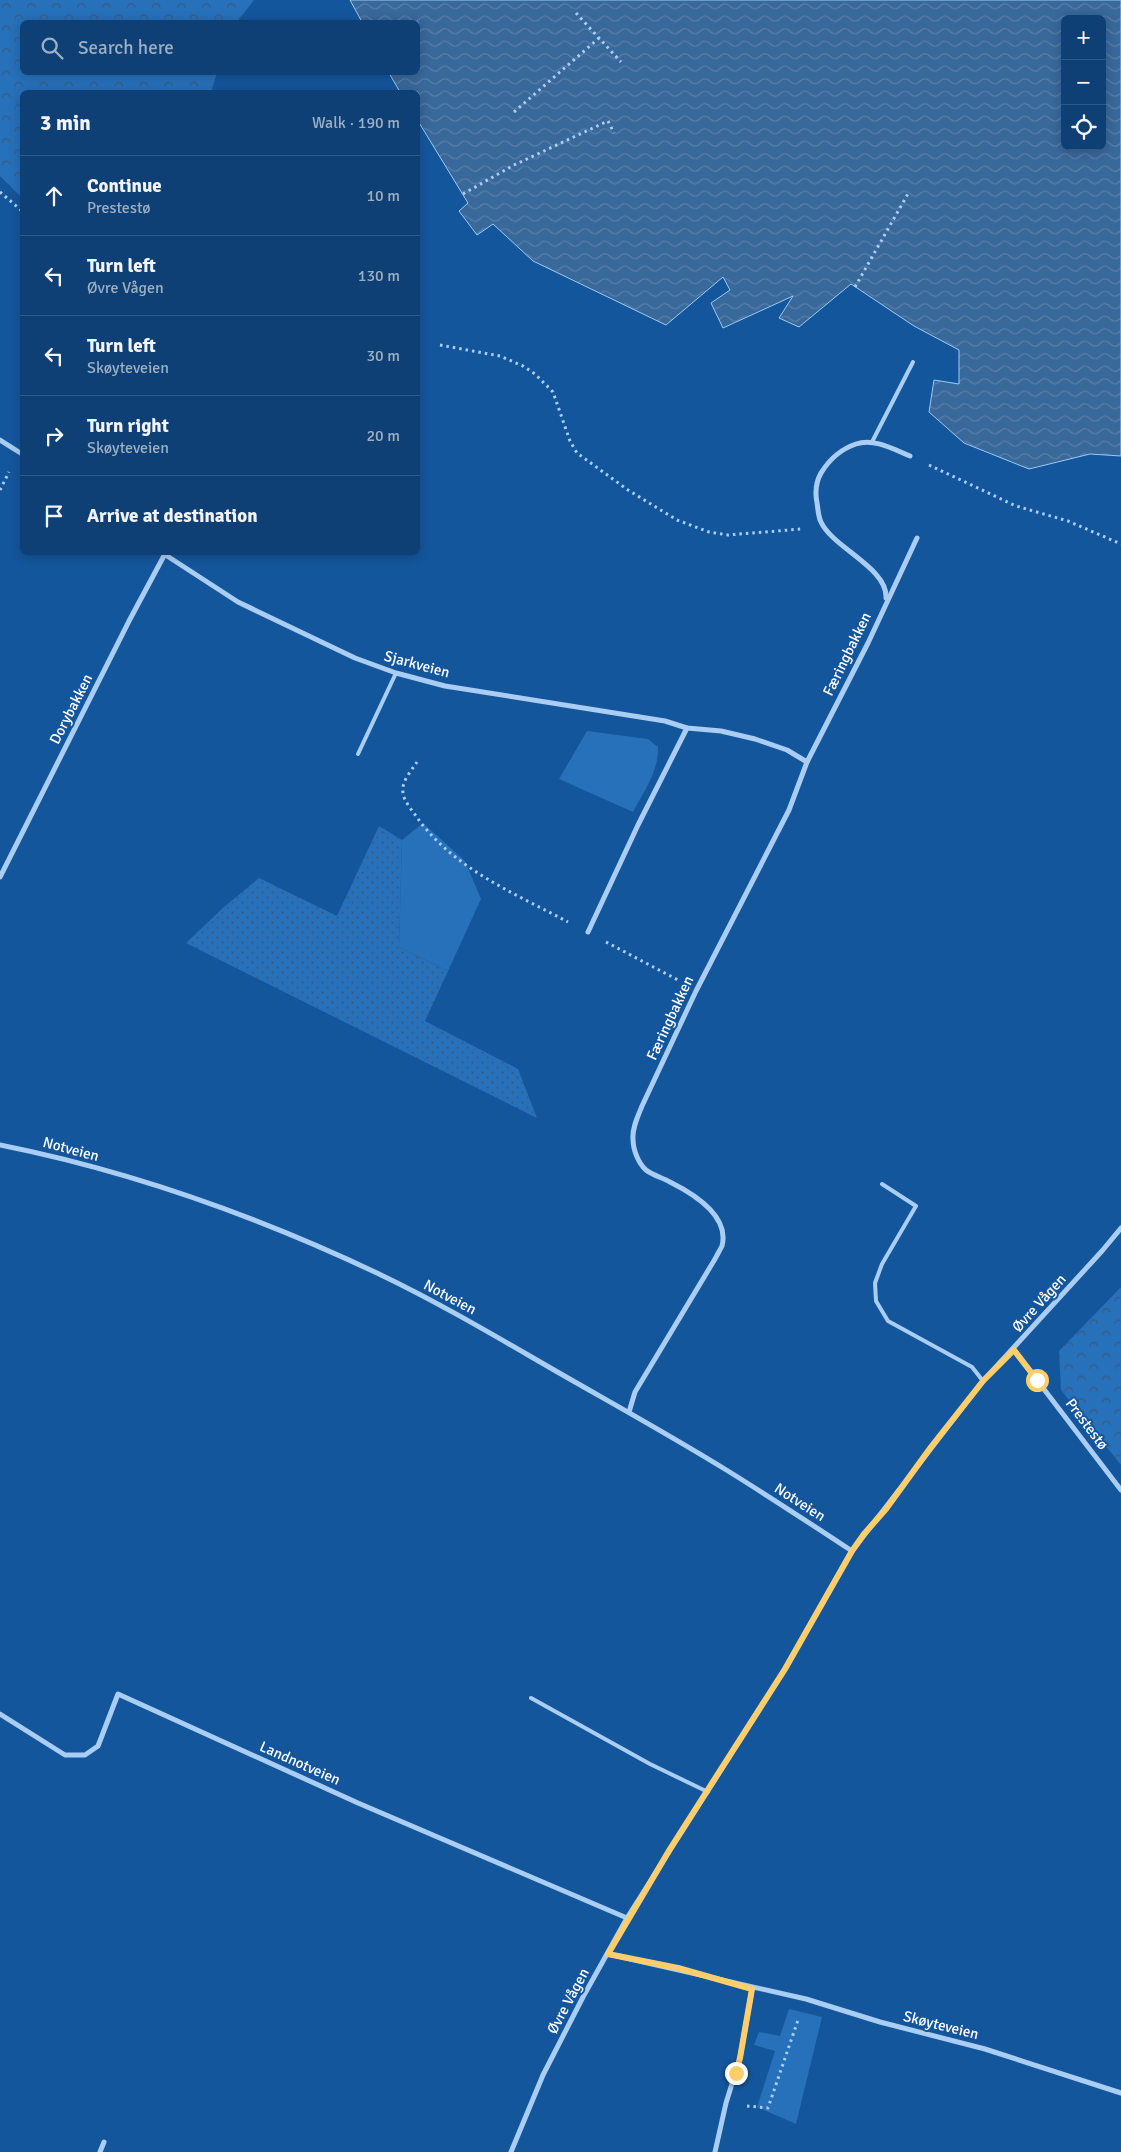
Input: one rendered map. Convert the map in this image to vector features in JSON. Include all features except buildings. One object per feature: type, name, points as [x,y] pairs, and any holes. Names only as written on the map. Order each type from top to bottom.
[{"type":"street","points":[[0,440],[20,453]]},
{"type":"street","points":[[820,522],[816,496],[818,478],[826,466],[838,454],[861,442],[872,442],[910,456]]},
{"type":"street","name":"Færingbakken","points":[[820,522],[840,544],[867,566],[880,580],[886,592],[885,603]]},
{"type":"street","name":"Færingbakken","points":[[628,1412],[635,1392],[722,1246],[723,1236],[720,1225],[713,1213],[698,1198],[677,1185],[647,1171],[640,1163],[632,1137],[642,1106],[696,991],[789,810],[807,762],[868,643],[916,538]]},
{"type":"street","name":"Dorybakken","points":[[0,877],[163,555]]},
{"type":"street","name":"Sjarkveien","points":[[166,555],[238,602],[355,658],[396,673],[446,686],[755,738],[787,750],[807,762]]},
{"type":"street","points":[[588,932],[638,825],[687,728]]},
{"type":"street","name":"Notveien","points":[[0,1145],[52,1156],[157,1187],[301,1239],[379,1274],[436,1303],[628,1412],[727,1470],[852,1551]]},
{"type":"street","name":"Øvre Vågen","points":[[511,2152],[543,2075],[582,1997],[627,1918],[785,1669],[852,1551],[983,1381],[1014,1350],[1121,1228]]},
{"type":"street","name":"Prestestø","points":[[1014,1350],[1121,1490]]},
{"type":"street","name":"Landnotveien","points":[[0,1714],[65,1755],[85,1756],[98,1746],[118,1694],[358,1803],[627,1918]]},
{"type":"street","name":"Skøyteveien","points":[[608,1954],[678,1968],[752,1989],[806,1999],[880,2022],[986,2049],[1121,2093]]},
{"type":"street","points":[[715,2152],[726,2103],[740,2058],[752,1989]]},
{"type":"street","points":[[100,2152],[104,2142]]},
{"type":"lane","points":[[872,442],[913,362]]},
{"type":"lane","points":[[358,754],[396,673]]},
{"type":"lane","points":[[882,1184],[916,1206],[882,1264],[875,1283],[876,1301],[888,1321],[972,1367],[983,1381]]},
{"type":"lane","points":[[531,1698],[650,1764],[708,1792]]},
{"type":"path","points":[[576,13],[621,62]]},
{"type":"path","points":[[514,112],[599,38]]},
{"type":"path","points":[[463,194],[514,165],[608,121],[614,133]]},
{"type":"path","points":[[0,192],[20,209]]},
{"type":"path","points":[[855,287],[910,192]]},
{"type":"path","points":[[440,345],[500,356],[523,366],[535,374],[553,392],[570,440],[577,453],[642,500],[677,520],[709,532],[728,535],[808,529],[820,522]]},
{"type":"path","points":[[910,456],[1016,506],[1068,521],[1121,544]]},
{"type":"path","points":[[417,762],[403,783],[402,792],[405,801],[425,829],[453,856],[488,879],[696,991]]},
{"type":"path","points":[[768,2108],[806,1999]]},
{"type":"green space","points":[[0,0],[254,0],[239,20],[20,20],[20,75],[216,75],[212,90],[20,90],[20,196],[0,176]]},
{"type":"green space","points":[[587,731],[648,739],[658,747],[658,756],[653,773],[633,812],[559,779]]},
{"type":"green space","points":[[423,823],[465,861],[481,899],[448,971],[399,947],[402,840]]},
{"type":"green space","points":[[379,826],[402,840],[399,947],[448,971],[425,1021],[518,1069],[537,1118],[186,943],[224,907],[259,878],[337,916]]},
{"type":"green space","points":[[1121,1287],[1121,1465],[1061,1390],[1059,1351]]},
{"type":"green space","points":[[789,2009],[822,2017],[796,2124],[757,2107],[775,2051],[754,2045],[759,2032],[780,2036]]},
{"type":"water","points":[[350,0],[1121,0],[1121,456],[1090,454],[1029,469],[964,443],[929,412],[934,380],[959,384],[959,350],[914,326],[851,284],[799,327],[779,318],[793,296],[723,328],[711,303],[730,290],[723,277],[666,325],[533,261],[493,224],[477,235],[459,211],[468,203],[420,124],[420,90],[399,90],[390,75],[420,75],[420,20],[361,20]]},
{"type":"route","points":[[736,2073],[752,1989],[678,1968],[608,1954],[627,1918],[785,1669],[852,1551],[864,1534],[886,1509],[931,1447],[983,1381],[1014,1350],[1037,1380]]}]
